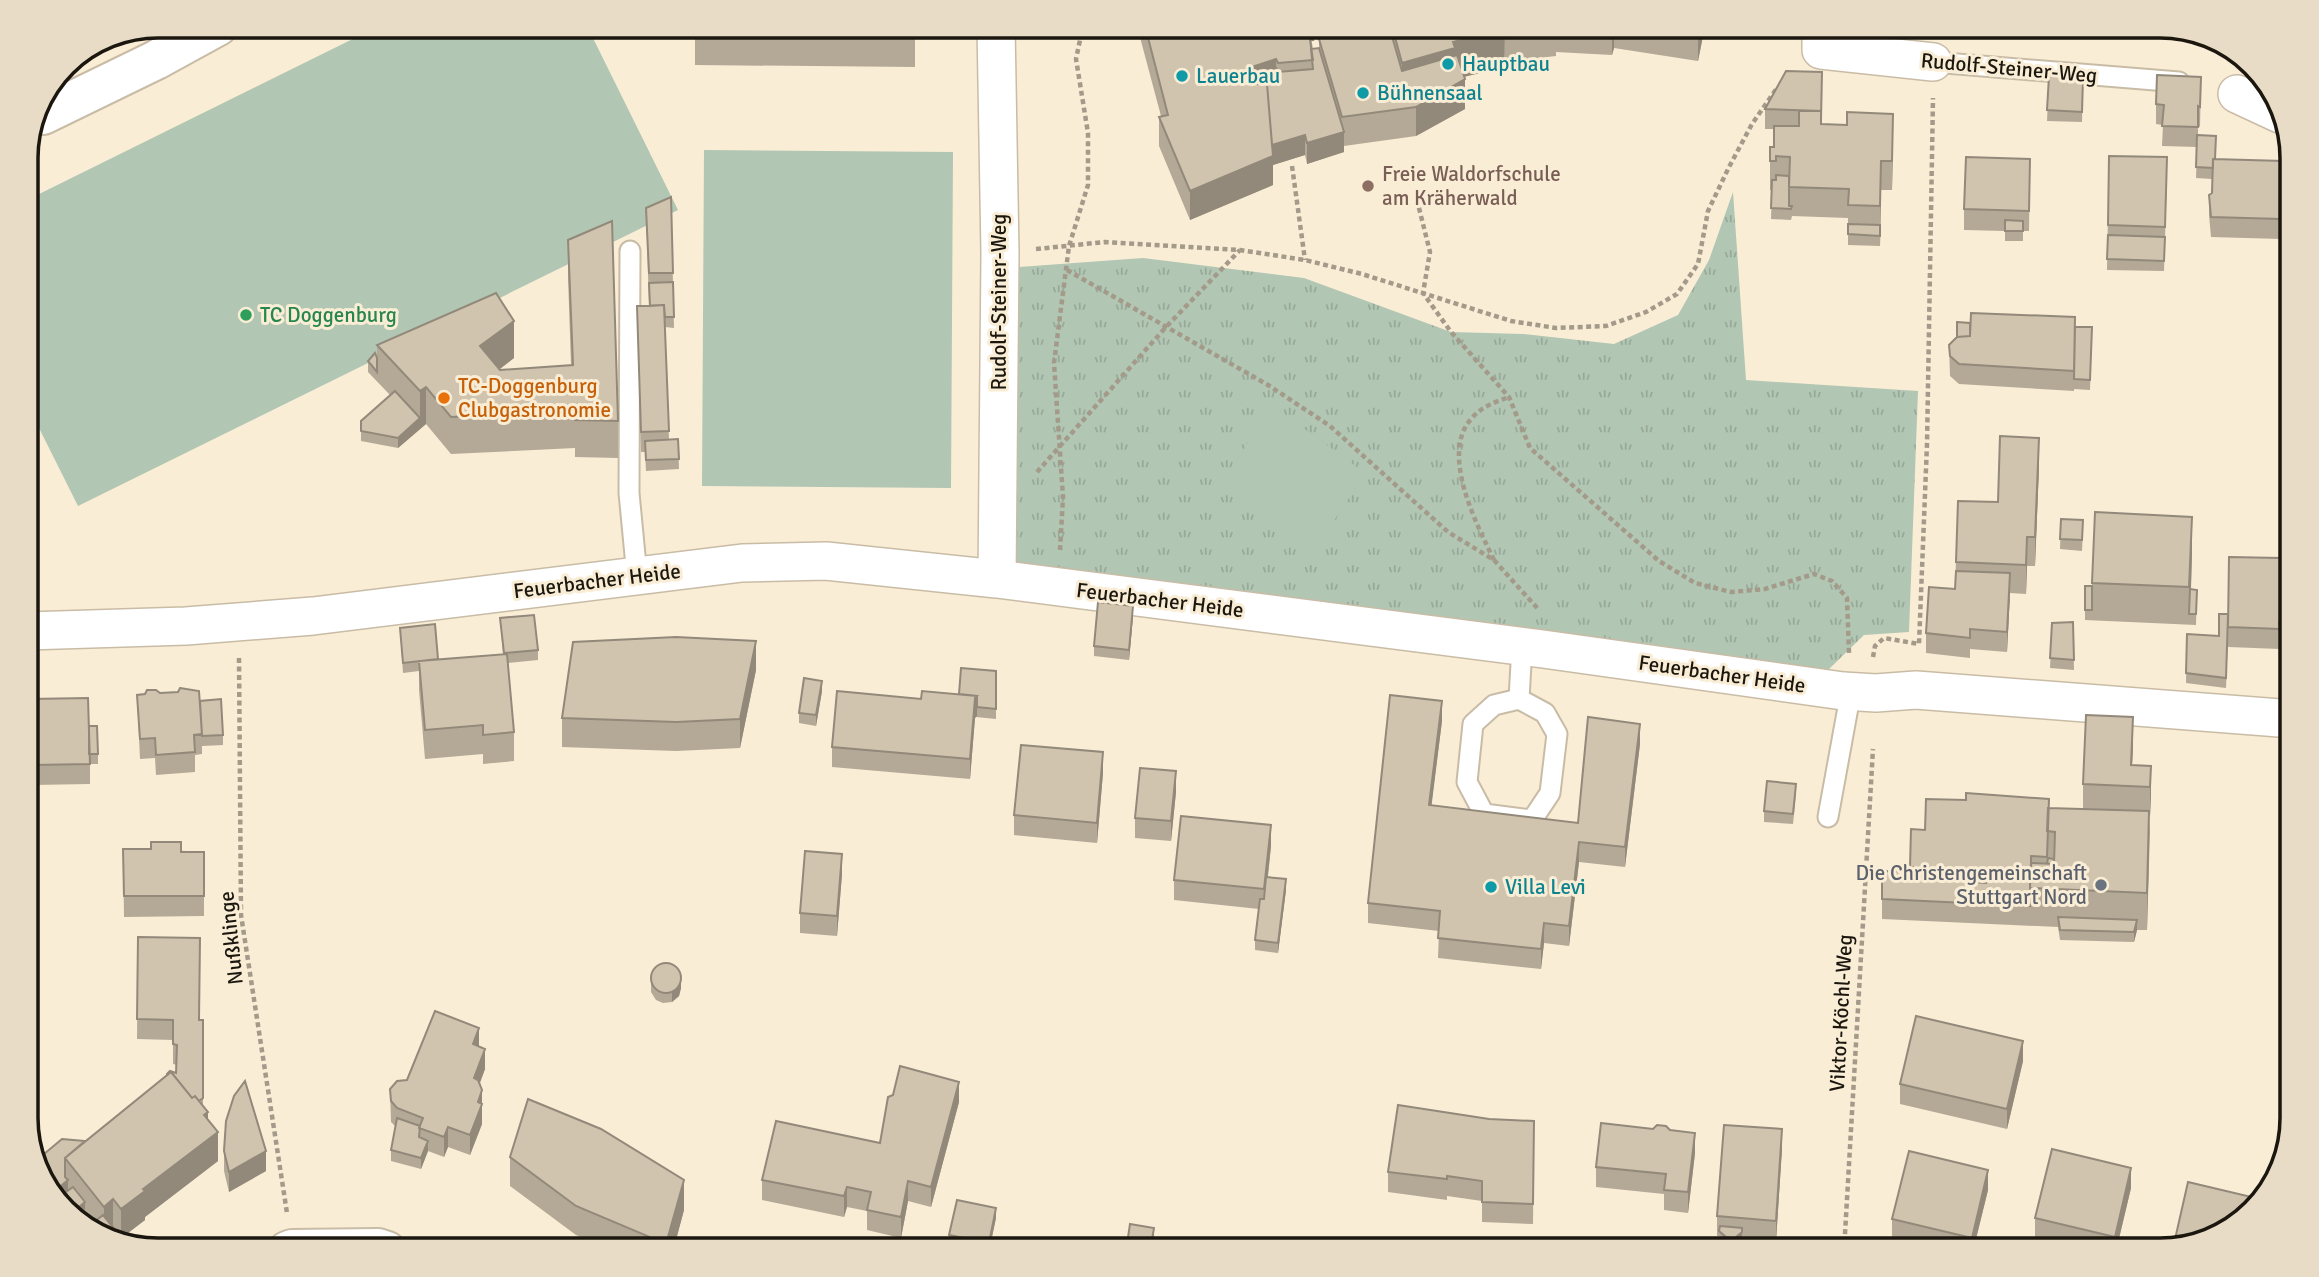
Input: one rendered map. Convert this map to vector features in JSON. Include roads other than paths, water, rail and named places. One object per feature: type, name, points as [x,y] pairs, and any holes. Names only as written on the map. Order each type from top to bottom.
[{"type":"main road","points":[[48,112],[156,61],[197,38]]},
{"type":"street","name":"Rudolf-Steiner-Weg","points":[[996,38],[1000,253],[997,579]]},
{"type":"street","name":"Rudolf-Steiner-Weg","points":[[1821,38],[1933,62]]},
{"type":"street","points":[[2237,94],[2270,109]]},
{"type":"street","name":"Feuerbacher Heide","points":[[39,630],[313,617],[742,564],[826,561],[997,579],[1533,647],[1916,690],[2280,718]]},
{"type":"lane","name":"Rudolf-Steiner-Weg","points":[[1933,62],[2179,82]]},
{"type":"lane","points":[[630,251],[629,493],[637,576]]},
{"type":"lane","points":[[1519,699],[1533,647]]},
{"type":"lane","points":[[1828,817],[1861,684]]},
{"type":"lane","points":[[1519,699],[1545,713],[1557,734],[1550,793],[1532,820],[1484,814],[1467,782],[1473,724],[1494,705],[1519,699]]},
{"type":"place","name":"Hauptbau","points":[[1448,64]]},
{"type":"place","name":"Lauerbau","points":[[1182,76]]},
{"type":"place","name":"Bühnensaal","points":[[1363,93]]},
{"type":"place","name":"Freie Waldorfschule am Kräherwald","points":[[1368,186]]},
{"type":"place","name":"TC Doggenburg","points":[[246,315]]},
{"type":"place","name":"TC-Doggenburg Clubgastronomie","points":[[444,398]]},
{"type":"place","name":"Die Christengemeinschaft Stuttgart Nord","points":[[2101,885]]},
{"type":"place","name":"Villa Levi","points":[[1491,887]]}]
